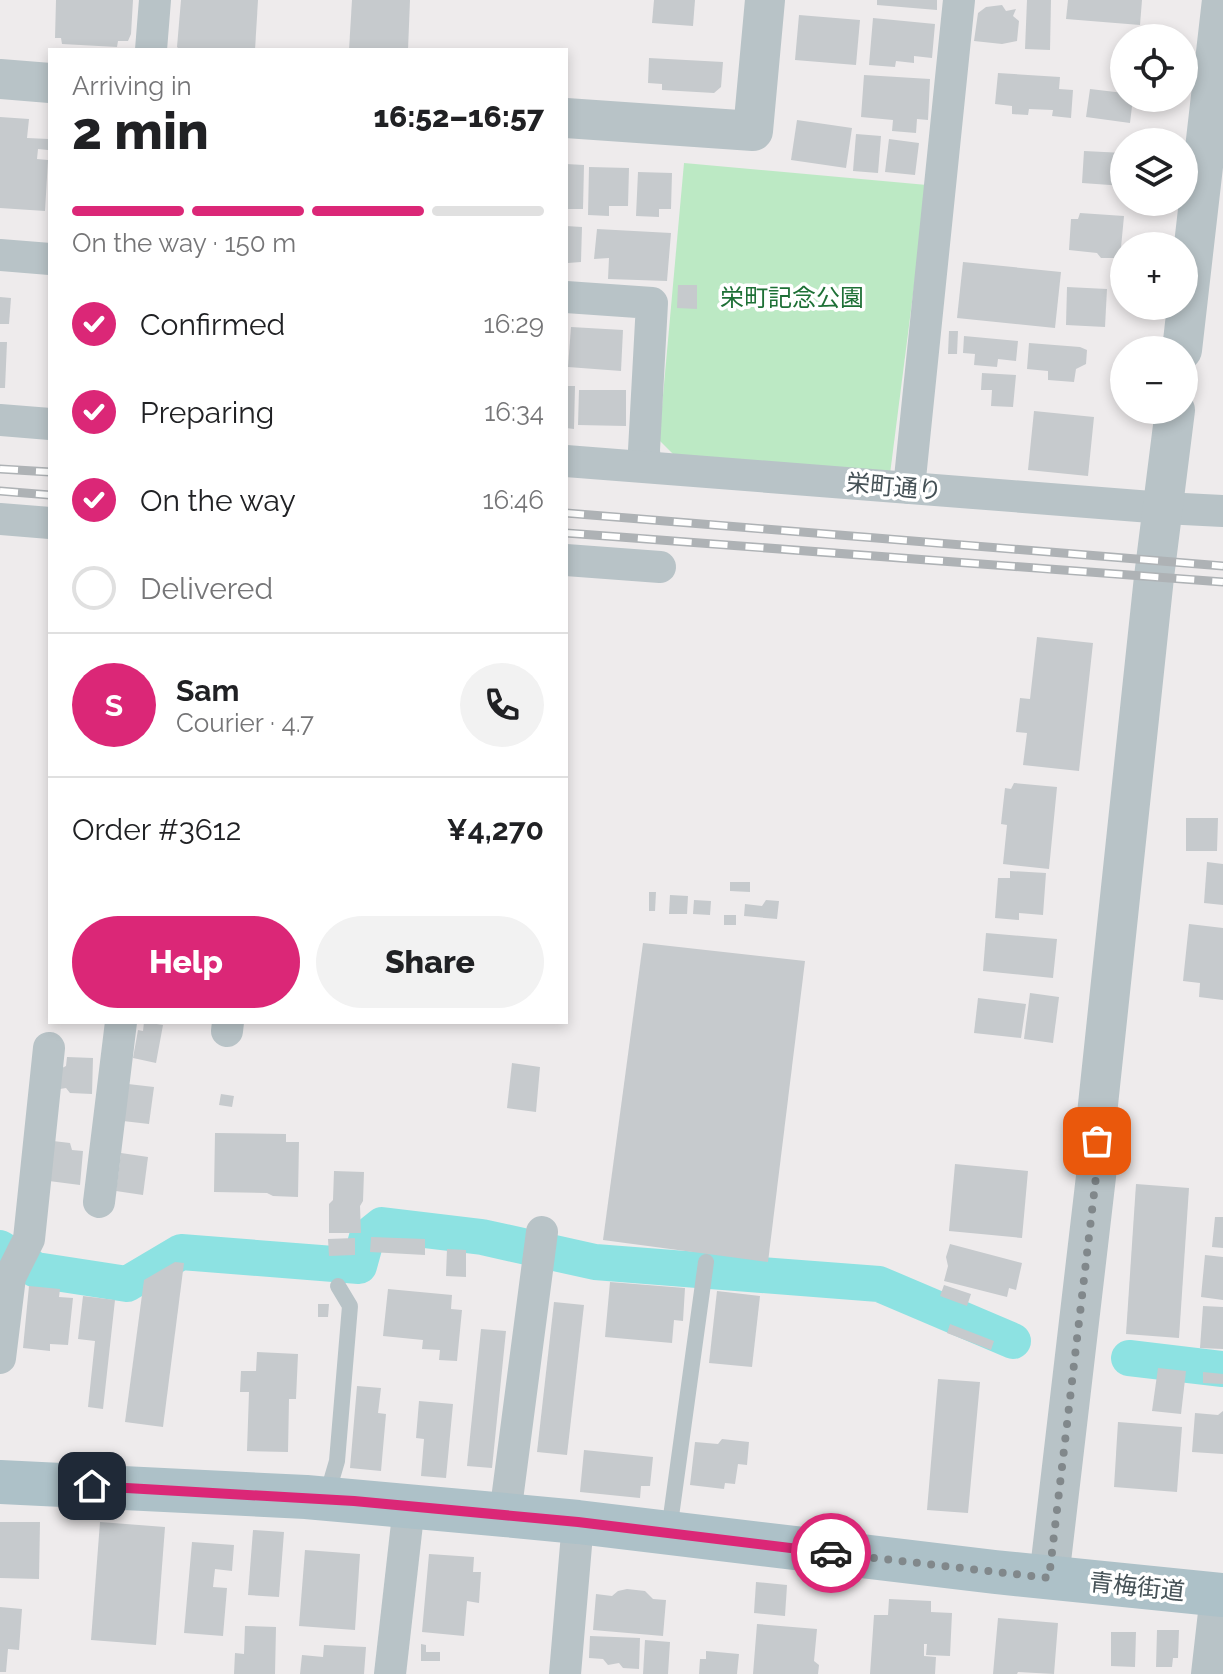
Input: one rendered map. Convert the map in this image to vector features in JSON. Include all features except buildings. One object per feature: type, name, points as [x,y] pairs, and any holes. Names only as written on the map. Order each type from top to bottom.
[{"type":"main road","name":"青梅街道","points":[[0,1482],[409,1506],[578,1522],[1049,1578],[1220,1595]]},
{"type":"street","points":[[151,48],[155,0]]},
{"type":"street","points":[[568,118],[753,131],[765,0]]},
{"type":"street","points":[[909,488],[959,0]]},
{"type":"street","points":[[1184,336],[1222,0]]},
{"type":"street","points":[[0,79],[48,83]]},
{"type":"street","points":[[0,255],[48,259]]},
{"type":"street","points":[[568,297],[652,303],[645,466]]},
{"type":"street","points":[[0,420],[48,424]]},
{"type":"street","points":[[1049,1578],[1097,1168],[1097,1114],[1154,577],[1173,424]]},
{"type":"street","name":"栄町通り","points":[[568,461],[1164,508],[1222,505]]},
{"type":"street","points":[[0,519],[48,523]]},
{"type":"street","points":[[568,560],[660,567]]},
{"type":"street","points":[[99,1202],[121,1024]]},
{"type":"street","points":[[0,1358],[10,1277],[29,1239],[49,1048]]},
{"type":"street","points":[[505,1515],[541,1245]]},
{"type":"street","points":[[390,1674],[409,1506]]},
{"type":"street","points":[[565,1674],[578,1522]]},
{"type":"street","points":[[1207,1674],[1220,1595]]},
{"type":"lane","points":[[669,1533],[705,1270]]},
{"type":"lane","points":[[326,1499],[337,1461],[350,1306],[338,1286]]},
{"type":"green space","name":"栄町記念公園","points":[[684,163],[927,185],[890,474],[673,454],[659,440]]},
{"type":"waterway","points":[[0,1248],[36,1270],[127,1284],[181,1252],[359,1266],[367,1237],[382,1225],[482,1237],[595,1262],[879,1284],[1013,1341]]},
{"type":"waterway","points":[[1129,1358],[1223,1369]]},
{"type":"railway","points":[[0,469],[48,472]]},
{"type":"railway","points":[[0,491],[48,495]]},
{"type":"railway","points":[[568,513],[1223,566]]},
{"type":"railway","points":[[568,533],[1223,582]]},
{"type":"way so far","points":[[831,1553],[1049,1578],[1097,1168],[1097,1141]]},
{"type":"route","points":[[92,1486],[354,1501],[578,1522],[831,1553]]}]
